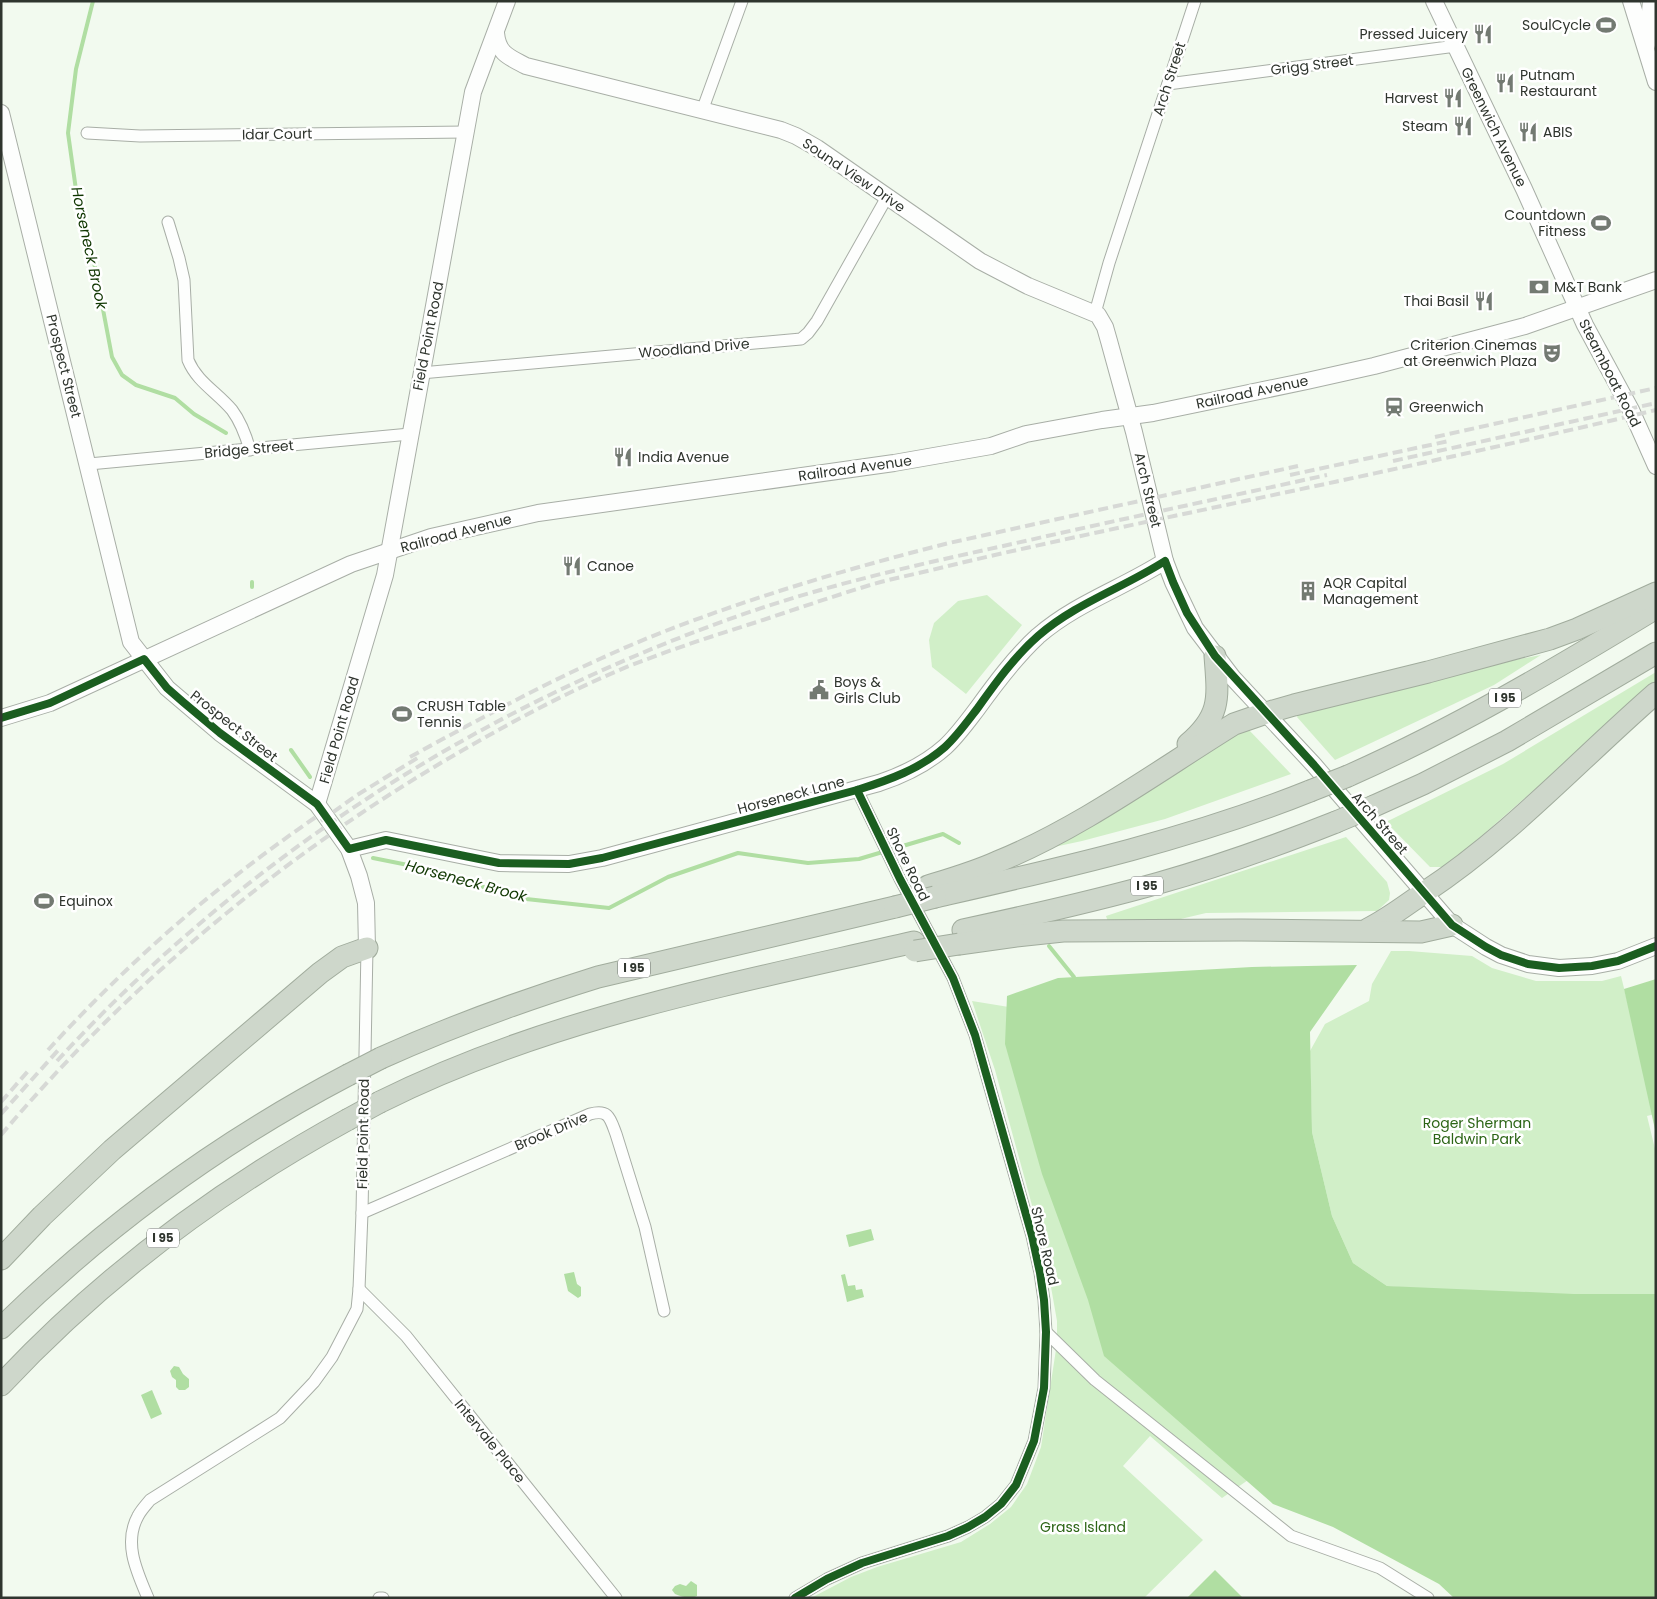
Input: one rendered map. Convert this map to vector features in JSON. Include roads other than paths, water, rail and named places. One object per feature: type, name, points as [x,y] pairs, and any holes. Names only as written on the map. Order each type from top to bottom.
[{"type":"highway","points":[[932,892],[974,871],[1022,851],[1067,828],[1234,724],[1266,713],[1542,641],[1577,629],[1656,593]]},
{"type":"highway","name":"I 95","points":[[1,1328],[73,1261],[176,1179],[255,1128],[381,1058],[465,1022],[598,977],[735,944],[932,892],[1098,859],[1163,842],[1234,820],[1348,776],[1407,749],[1547,674],[1656,608]]},
{"type":"highway","name":"I 95","points":[[1,1385],[82,1305],[154,1244],[207,1206],[270,1164],[347,1120],[380,1102],[436,1076],[479,1058],[568,1027],[658,1001],[794,970],[956,938],[1160,883],[1249,855],[1336,822],[1440,776],[1507,741],[1656,653]]},
{"type":"highway","points":[[1127,791],[1178,753],[1206,725],[1215,710],[1217,701],[1216,656]]},
{"type":"highway","points":[[1365,931],[1389,918],[1446,880],[1491,844],[1656,694]]},
{"type":"highway","points":[[956,938],[1085,931],[1421,932],[1452,925]]},
{"type":"highway","points":[[1,1259],[42,1216],[112,1150],[320,972],[342,957],[367,948]]},
{"type":"main road","name":"Field Point Road","points":[[367,948],[366,903],[359,876],[349,849],[317,804],[385,575],[473,92],[507,1]]},
{"type":"main road","name":"Greenwich Avenue","points":[[1434,1],[1524,189],[1578,308]]},
{"type":"main road","points":[[1631,1],[1656,82]]},
{"type":"main road","points":[[1647,49],[1651,1]]},
{"type":"main road","name":"Sound View Drive","points":[[496,33],[501,50],[507,56],[526,66],[781,130],[796,136],[817,148],[980,261],[1028,286],[1093,313]]},
{"type":"main road","name":"Prospect Street","points":[[1,113],[89,464],[131,642],[167,688],[178,698],[225,736],[317,804]]},
{"type":"main road","name":"Railroad Avenue","points":[[1,718],[50,702],[350,564],[431,537],[538,513],[894,463],[991,446],[1026,434],[1130,416],[1374,366],[1525,326],[1656,280]]},
{"type":"main road","name":"Steamboat Road","points":[[1578,308],[1592,340],[1631,410],[1656,466]]},
{"type":"main road","name":"Arch Street","points":[[1093,313],[1098,315],[1105,327],[1130,416],[1165,561],[1195,628],[1216,656],[1314,765],[1452,925],[1501,955],[1528,964],[1559,968],[1592,966],[1618,961],[1656,946]]},
{"type":"main road","name":"Horseneck Lane","points":[[349,849],[386,840],[499,863],[569,864],[602,858],[857,790],[893,778],[929,759],[946,746],[997,682],[1037,637],[1074,609],[1140,577],[1165,561]]},
{"type":"street","points":[[702,111],[742,1]]},
{"type":"street","name":"Arch Street","points":[[1093,313],[1097,306],[1109,263],[1195,1]]},
{"type":"street","name":"Grigg Street","points":[[1168,84],[1456,46]]},
{"type":"street","name":"Idar Court","points":[[87,132],[140,136],[466,132]]},
{"type":"street","name":"Woodland Drive","points":[[421,373],[801,339],[817,321],[887,197]]},
{"type":"street","points":[[168,222],[184,280],[188,360],[200,381],[231,410],[244,432],[250,450]]},
{"type":"street","name":"Bridge Street","points":[[89,464],[410,434]]},
{"type":"street","name":"Shore Road","points":[[795,1598],[827,1579],[862,1562],[948,1536],[968,1527],[985,1517],[1001,1504],[1016,1485],[1034,1441],[1044,1388],[1046,1332],[1044,1300],[1032,1236],[975,1035],[953,978],[857,790]]},
{"type":"street","name":"Field Point Road","points":[[148,1598],[132,1553],[130,1538],[138,1515],[150,1500],[280,1418],[314,1382],[332,1357],[356,1310],[359,1289],[362,1213],[367,948]]},
{"type":"street","name":"Brook Drive","points":[[362,1213],[599,1111],[605,1113],[610,1119],[616,1134],[645,1227],[664,1311]]},
{"type":"street","name":"Intervale Place","points":[[359,1289],[406,1336],[616,1598]]},
{"type":"street","points":[[1046,1332],[1095,1380],[1291,1536],[1380,1568],[1428,1598]]},
{"type":"street","points":[[378,1598],[383,1598]]},
{"type":"waterway","name":"Horseneck Brook","points":[[93,1],[76,69],[68,133],[77,197],[95,267],[112,357],[122,375],[136,385],[175,398],[194,414],[226,433]]},
{"type":"waterway","name":"Horseneck Brook","points":[[252,582],[252,587]]},
{"type":"waterway","name":"Horseneck Brook","points":[[291,750],[310,777]]},
{"type":"waterway","name":"Horseneck Brook","points":[[373,858],[428,869],[517,898],[609,908],[668,877],[738,853],[808,863],[859,859],[943,834],[959,843]]},
{"type":"waterway","name":"Horseneck Brook","points":[[1049,946],[1074,977]]},
{"type":"railway","points":[[1435,437],[1656,388]]},
{"type":"railway","points":[[1393,461],[1656,403]]},
{"type":"railway","points":[[1,1135],[51,1078],[158,972],[215,922],[275,875],[399,789],[463,750],[544,705],[607,675],[694,642],[887,580],[1033,546],[1536,438],[1656,410]]},
{"type":"railway","points":[[1290,475],[1449,441]]},
{"type":"railway","points":[[410,757],[505,706],[602,658],[668,630],[772,593],[949,543],[1298,466]]},
{"type":"railway","points":[[57,1061],[129,987],[206,918],[287,854],[372,796],[460,742],[551,694],[645,652],[741,615],[875,575],[1327,475]]},
{"type":"railway","points":[[321,821],[357,795],[419,757]]},
{"type":"railway","points":[[48,1050],[160,938],[208,897],[326,810]]},
{"type":"railway","points":[[1,1114],[61,1047]]},
{"type":"railway","points":[[1,1102],[29,1070]]},
{"type":"place","name":"SoulCycle","points":[[1606,25]]},
{"type":"place","name":"Pressed Juicery","points":[[1483,34]]},
{"type":"place","name":"Putnam Restaurant","points":[[1505,83]]},
{"type":"place","name":"Harvest","points":[[1453,98]]},
{"type":"place","name":"Steam","points":[[1463,126]]},
{"type":"place","name":"ABIS","points":[[1528,132]]},
{"type":"place","name":"Countdown Fitness","points":[[1601,223]]},
{"type":"place","name":"M&T Bank","points":[[1539,287]]},
{"type":"place","name":"Thai Basil","points":[[1484,301]]},
{"type":"place","name":"Criterion Cinemas at Greenwich Plaza","points":[[1552,353]]},
{"type":"place","name":"Greenwich","points":[[1394,407]]},
{"type":"place","name":"India Avenue","points":[[623,457]]},
{"type":"place","name":"Canoe","points":[[572,566]]},
{"type":"place","name":"AQR Capital Management","points":[[1308,591]]},
{"type":"place","name":"Boys & Girls Club","points":[[819,690]]},
{"type":"place","name":"CRUSH Table Tennis","points":[[402,714]]},
{"type":"place","name":"Equinox","points":[[44,901]]},
{"type":"park label","name":"Roger Sherman Baldwin Park","points":[[1477,1132]]},
{"type":"park label","name":"Grass Island","points":[[1083,1527]]}]
